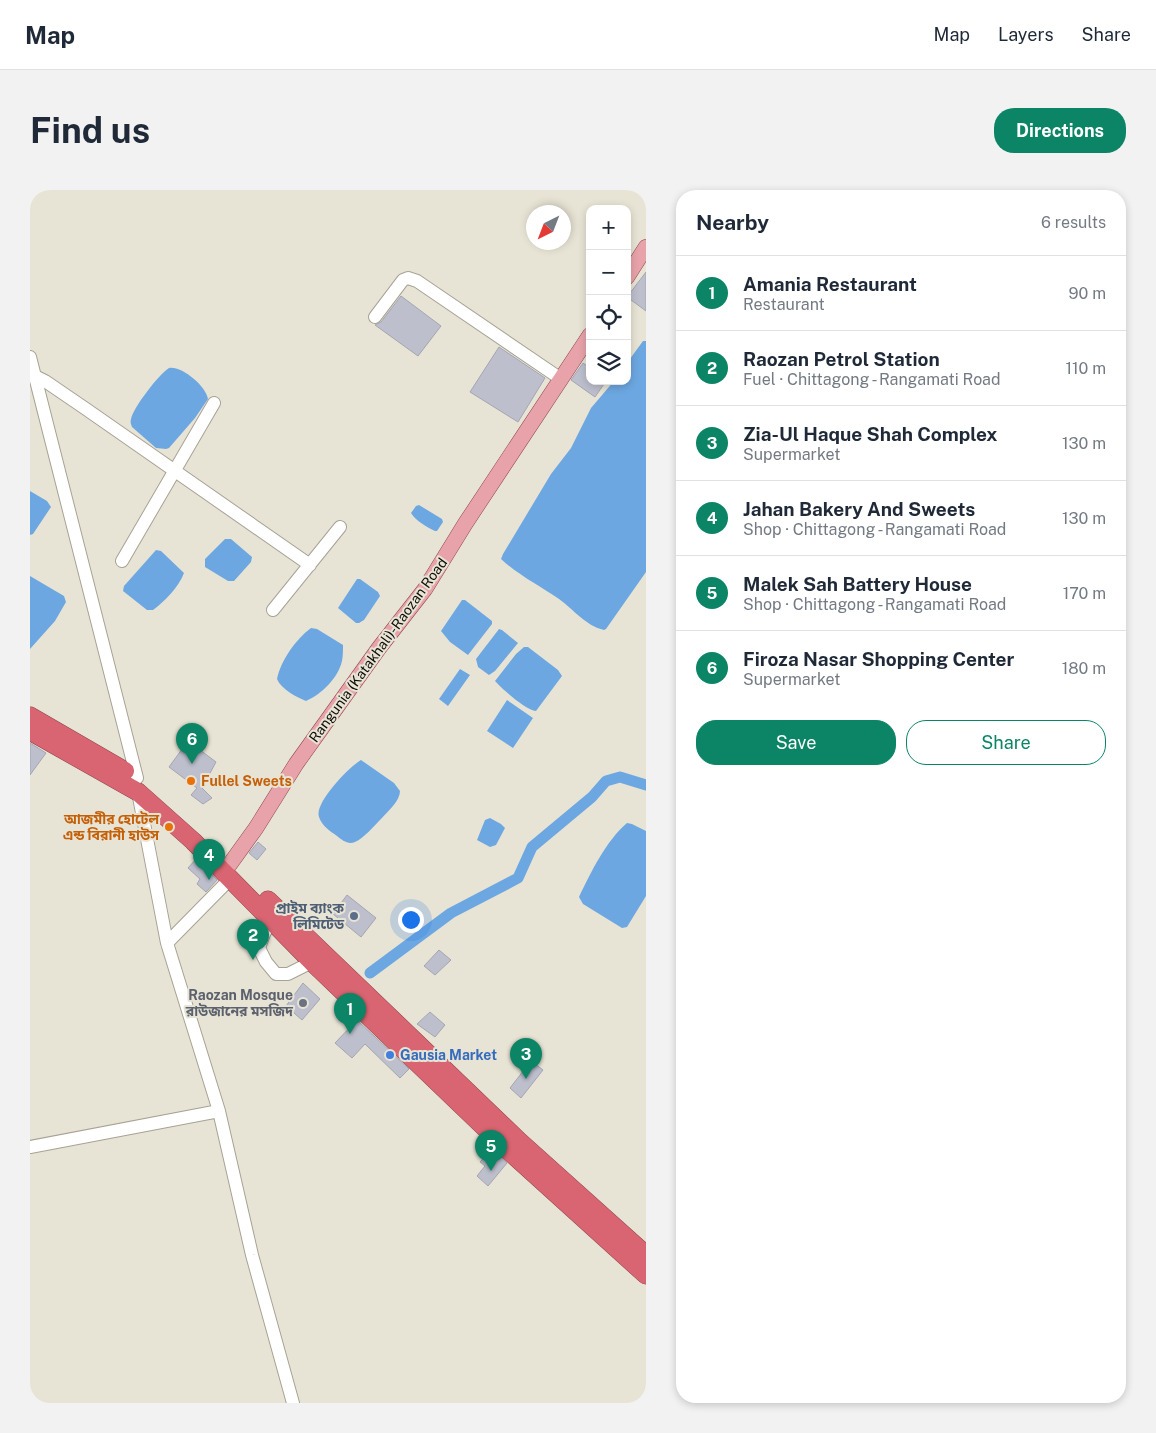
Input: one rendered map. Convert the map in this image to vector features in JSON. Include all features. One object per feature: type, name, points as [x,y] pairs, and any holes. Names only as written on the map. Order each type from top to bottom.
[{"type":"highway","points":[[30,716],[138,785],[193,841],[230,871],[519,1141],[646,1255]]},
{"type":"highway","points":[[30,731],[138,785]]},
{"type":"highway","points":[[230,871],[271,921],[312,962],[509,1151],[646,1274]]},
{"type":"main road","points":[[631,271],[646,247]]},
{"type":"main road","name":"Rangunia (Katakhali)-Raozan Road","points":[[230,871],[296,764],[425,589],[465,524],[587,340]]},
{"type":"street","points":[[375,317],[403,280],[408,278],[417,281],[561,379]]},
{"type":"street","points":[[30,358],[138,785],[168,943],[219,1111],[252,1255],[293,1403]]},
{"type":"street","points":[[35,376],[45,381],[310,565]]},
{"type":"street","points":[[122,561],[214,403]]},
{"type":"street","points":[[273,610],[340,527]]},
{"type":"street","points":[[168,943],[230,871]]},
{"type":"street","points":[[271,921],[259,948],[266,962],[276,974],[288,974],[312,962]]},
{"type":"street","points":[[30,1147],[219,1111]]},
{"type":"water","points":[[643,341],[646,341],[646,572],[604,630],[591,625],[559,599],[501,559],[551,474],[571,448],[591,408],[611,385],[631,385],[631,358]]},
{"type":"water","points":[[169,368],[180,370],[193,378],[203,388],[208,399],[195,418],[169,448],[166,449],[156,448],[132,427],[131,422],[141,400],[159,377]]},
{"type":"water","points":[[30,491],[47,501],[51,507],[33,534],[30,535]]},
{"type":"water","points":[[419,505],[442,519],[443,522],[437,531],[422,524],[411,513]]},
{"type":"water","points":[[225,539],[231,539],[252,557],[251,562],[234,581],[228,581],[205,567],[205,559]]},
{"type":"water","points":[[156,550],[161,551],[184,573],[179,584],[166,598],[153,610],[147,610],[123,591],[124,586]]},
{"type":"water","points":[[30,576],[64,596],[66,602],[55,621],[30,649]]},
{"type":"water","points":[[357,579],[360,579],[378,592],[380,596],[364,620],[359,623],[356,623],[338,608]]},
{"type":"water","points":[[462,600],[465,600],[492,621],[492,624],[468,655],[450,642],[441,631]]},
{"type":"water","points":[[311,628],[317,629],[343,645],[343,655],[340,667],[333,679],[323,690],[306,701],[285,689],[277,679],[290,651]]},
{"type":"water","points":[[499,629],[518,643],[495,671],[489,675],[478,667],[476,659]]},
{"type":"water","points":[[524,647],[528,647],[558,670],[562,676],[536,711],[520,703],[495,681],[516,654]]},
{"type":"water","points":[[460,669],[470,675],[448,706],[439,699]]},
{"type":"water","points":[[507,700],[533,718],[513,748],[487,731]]},
{"type":"water","points":[[361,760],[394,783],[400,791],[396,802],[372,828],[358,840],[350,843],[345,842],[324,826],[319,817],[319,811],[322,803],[334,786]]},
{"type":"water","points":[[490,818],[505,828],[496,845],[490,847],[477,840],[485,820]]},
{"type":"water","points":[[627,823],[646,831],[646,896],[627,927],[622,928],[583,904],[579,897],[606,848],[619,830]]},
{"type":"building","points":[[646,272],[646,311],[631,300],[631,292]]},
{"type":"building","points":[[401,296],[441,326],[418,356],[375,325],[381,322]]},
{"type":"building","points":[[499,347],[545,378],[518,422],[470,392]]},
{"type":"building","points":[[583,363],[586,365],[586,385],[603,385],[595,397],[571,380]]},
{"type":"building","points":[[188,741],[216,762],[202,788],[212,798],[203,804],[191,795],[197,788],[169,767]]},
{"type":"building","points":[[30,743],[46,753],[30,775]]},
{"type":"building","points":[[258,842],[266,849],[257,860],[249,853]]},
{"type":"building","points":[[196,859],[217,880],[206,892],[197,884],[200,879],[188,868]]},
{"type":"building","name":"প্রাইম ব্যাংক লিমিটেড","points":[[347,895],[376,918],[361,937],[333,914]]},
{"type":"building","points":[[439,950],[451,960],[435,975],[424,966]]},
{"type":"building","name":"Raozan Mosque রাউজানের মসজিদ","points":[[303,983],[320,999],[302,1020],[286,1006]]},
{"type":"building","points":[[430,1012],[445,1025],[435,1037],[417,1024]]},
{"type":"building","points":[[357,1020],[409,1069],[400,1078],[365,1044],[352,1058],[335,1043]]},
{"type":"building","points":[[531,1061],[543,1070],[521,1098],[510,1088]]},
{"type":"building","points":[[492,1149],[507,1163],[488,1186],[477,1176],[485,1166],[480,1162]]},
{"type":"waterway","points":[[370,973],[451,913],[518,878],[532,847],[592,797],[606,781],[620,777],[646,785]]},
{"type":"place","name":"Firoza Nasar Shopping Center","points":[[192,764]]},
{"type":"place","name":"Fullel Sweets","points":[[191,781]]},
{"type":"place","name":"আজমীর হোটেল এন্ড বিরানী হাউস","points":[[169,827]]},
{"type":"place","name":"Jahan Bakery And Sweets","points":[[209,880]]},
{"type":"place","name":"প্রাইম ব্যাংক লিমিটেড","points":[[354,916]]},
{"type":"place","name":"Raozan Petrol Station","points":[[253,960]]},
{"type":"place","name":"Raozan Mosque রাউজানের মসজিদ","points":[[303,1003]]},
{"type":"place","name":"Amania Restaurant","points":[[350,1034]]},
{"type":"place","name":"Gausia Market","points":[[390,1055]]},
{"type":"place","name":"Zia-Ul Haque Shah Complex","points":[[526,1079]]},
{"type":"place","name":"Malek Sah Battery House","points":[[491,1171]]}]
